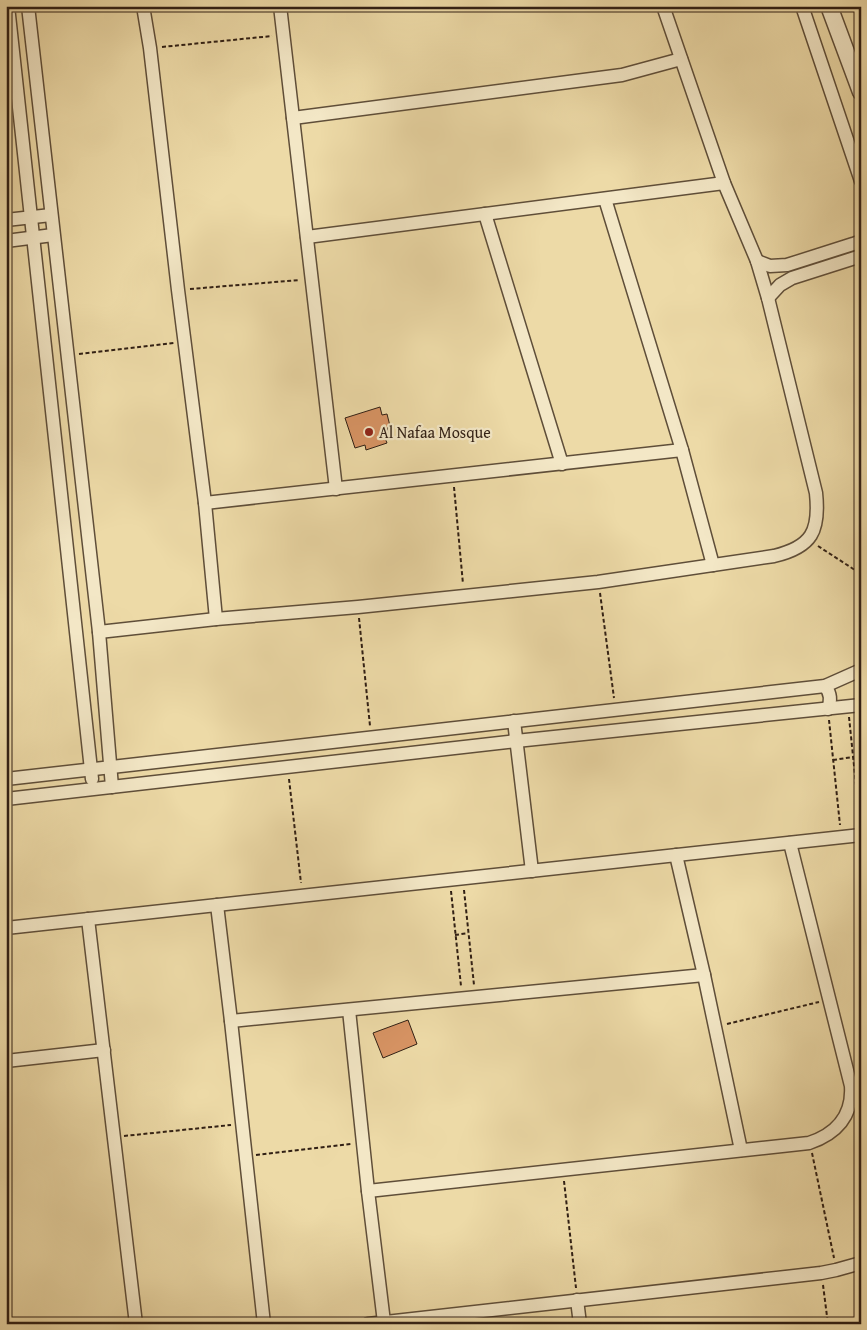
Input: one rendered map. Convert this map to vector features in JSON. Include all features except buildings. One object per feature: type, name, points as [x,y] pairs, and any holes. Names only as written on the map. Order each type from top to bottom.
[{"type":"street","points":[[8,6],[12,92],[31,217],[93,789]]},
{"type":"street","points":[[28,6],[99,632],[112,787]]},
{"type":"street","points":[[143,6],[150,48],[205,503],[216,619]]},
{"type":"street","points":[[280,6],[336,489]]},
{"type":"street","points":[[99,632],[598,582],[774,556],[800,547],[808,539],[814,530],[816,521],[816,493],[768,298],[757,261],[724,182],[663,6]]},
{"type":"street","points":[[802,6],[861,180]]},
{"type":"street","points":[[829,6],[861,92]]},
{"type":"street","points":[[293,118],[622,75],[681,59]]},
{"type":"street","points":[[307,237],[724,182]]},
{"type":"street","points":[[605,199],[682,450],[713,565]]},
{"type":"street","points":[[485,214],[562,464]]},
{"type":"street","points":[[6,220],[51,215]]},
{"type":"street","points":[[6,240],[53,235]]},
{"type":"street","points":[[757,261],[770,266],[787,265],[861,240]]},
{"type":"street","points":[[768,298],[780,285],[792,278],[861,256]]},
{"type":"street","points":[[205,503],[682,450]]},
{"type":"street","points":[[6,779],[90,771],[826,686],[861,670]]},
{"type":"street","points":[[826,686],[831,697],[828,709]]},
{"type":"street","points":[[6,799],[288,766],[854,706]]},
{"type":"street","points":[[514,721],[532,871]]},
{"type":"street","points":[[6,928],[790,843],[861,833]]},
{"type":"street","points":[[368,1191],[809,1142],[826,1136],[840,1124],[846,1114],[850,1103],[851,1086],[790,843]]},
{"type":"street","points":[[676,855],[704,975],[741,1150]]},
{"type":"street","points":[[217,905],[264,1324]]},
{"type":"street","points":[[88,919],[136,1324]]},
{"type":"street","points":[[231,1021],[704,975]]},
{"type":"street","points":[[349,1010],[384,1322]]},
{"type":"street","points":[[6,1061],[104,1050]]},
{"type":"street","points":[[368,1324],[821,1273],[861,1263]]},
{"type":"street","points":[[577,1300],[580,1324]]},
{"type":"path","points":[[150,48],[283,35]]},
{"type":"path","points":[[178,290],[312,279]]},
{"type":"path","points":[[67,356],[185,341]]},
{"type":"path","points":[[454,476],[464,596]]},
{"type":"path","points":[[808,539],[861,574]]},
{"type":"path","points":[[598,582],[615,710]]},
{"type":"path","points":[[358,607],[371,738]]},
{"type":"path","points":[[854,706],[854,757],[861,833]]},
{"type":"path","points":[[828,709],[841,837]]},
{"type":"path","points":[[833,760],[854,757]]},
{"type":"path","points":[[288,766],[302,896]]},
{"type":"path","points":[[463,878],[469,933],[469,998]]},
{"type":"path","points":[[449,880],[455,935],[469,998]]},
{"type":"path","points":[[455,935],[469,933]]},
{"type":"path","points":[[715,1027],[829,1000]]},
{"type":"path","points":[[114,1137],[243,1124]]},
{"type":"path","points":[[809,1142],[836,1270]]},
{"type":"path","points":[[246,1156],[363,1143]]},
{"type":"path","points":[[562,1170],[577,1300]]},
{"type":"path","points":[[821,1273],[828,1324]]},
{"type":"place","name":"Al Nafaa Mosque","points":[[369,432]]}]
